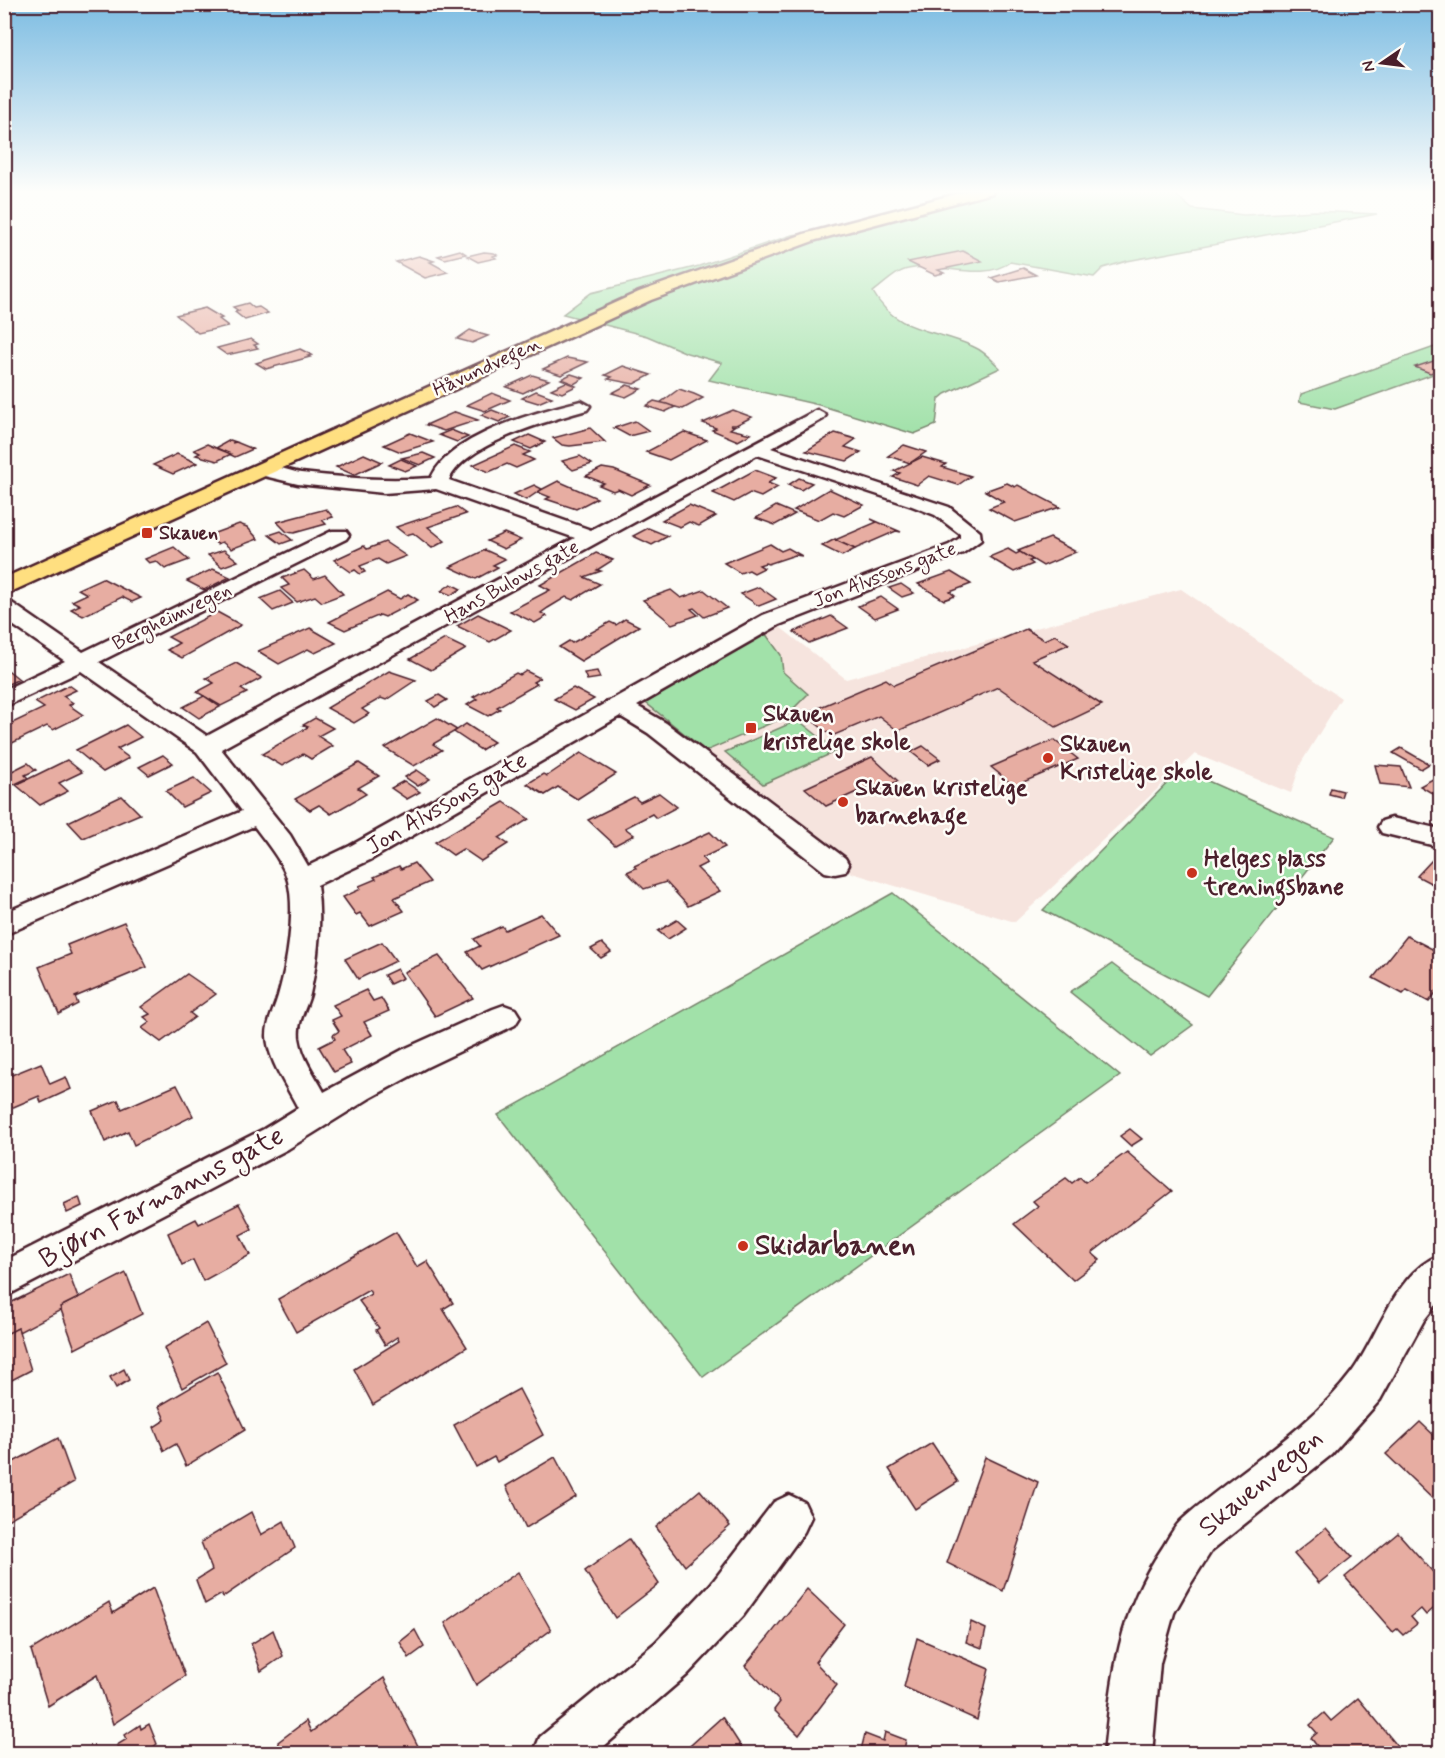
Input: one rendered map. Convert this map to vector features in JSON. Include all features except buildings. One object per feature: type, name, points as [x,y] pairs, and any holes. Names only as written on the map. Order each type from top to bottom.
[{"type":"main road","name":"Håvundvegen","points":[[4,588],[645,296],[712,272]]},
{"type":"street","points":[[438,483],[444,469],[491,438],[532,420],[581,406]]},
{"type":"street","name":"Hans Bulows gate","points":[[206,747],[817,415]]},
{"type":"street","name":"Jon Alvssons gate","points":[[302,880],[360,853],[771,620],[956,549],[971,540],[970,532],[942,511],[756,449]]},
{"type":"street","points":[[263,470],[298,478],[384,487],[438,483],[592,537]]},
{"type":"street","name":"Bergheimvegen","points":[[4,700],[339,535]]},
{"type":"street","points":[[4,608],[206,747],[280,841],[302,880],[305,903],[302,953],[294,996],[284,1022],[283,1037],[287,1054],[317,1112]]},
{"type":"street","points":[[620,706],[657,728],[835,865]]},
{"type":"street","points":[[4,925],[260,814]]},
{"type":"street","points":[[1392,827],[1440,838]]},
{"type":"street","name":"Bjørn Farmanns gate","points":[[4,1280],[276,1139],[317,1112],[425,1052],[504,1017]]},
{"type":"street","name":"Skauenvegen","points":[[1128,1754],[1137,1663],[1154,1605],[1172,1572],[1197,1535],[1316,1440],[1366,1386],[1410,1308],[1440,1272]]},
{"type":"street","points":[[557,1754],[671,1659],[727,1600],[789,1517]]},
{"type":"shaded area","name":"Skauen Kristelige skole","points":[[1181,589],[1341,698],[1301,763],[1291,793],[1195,754],[1015,922],[852,873],[751,791],[638,706],[771,620],[846,679]]},
{"type":"green space","points":[[675,272],[899,272],[873,292],[882,306],[905,323],[978,349],[1000,368],[945,394],[939,399],[936,425],[914,434],[819,405],[709,380],[722,363],[687,353],[647,336],[563,314],[591,293]]},
{"type":"green space","points":[[1066,272],[1099,272],[1094,277]]},
{"type":"green space","points":[[1440,345],[1439,372],[1335,409],[1299,402],[1301,394]]},
{"type":"green space","points":[[765,633],[781,655],[783,672],[808,694],[785,717],[706,751],[646,703]]},
{"type":"green space","points":[[798,720],[837,751],[763,784],[725,752]]},
{"type":"green space","name":"Helges plass treningsbane","points":[[1181,769],[1334,837],[1207,996],[1043,910]]},
{"type":"green space","name":"Skidarbanen","points":[[893,893],[1120,1076],[703,1377],[498,1115]]},
{"type":"green space","points":[[1112,964],[1193,1025],[1150,1056],[1070,992]]},
{"type":"place","name":"Skauen","points":[[147,533]]},
{"type":"place","name":"Skauen kristelige skole","points":[[751,728]]},
{"type":"place","name":"Skauen Kristelige skole","points":[[1048,758]]},
{"type":"place","name":"Skauen kristelige barnehage","points":[[843,802]]},
{"type":"place","name":"Helges plass treningsbane","points":[[1192,873]]},
{"type":"place","name":"Skidarbanen","points":[[743,1246]]}]
